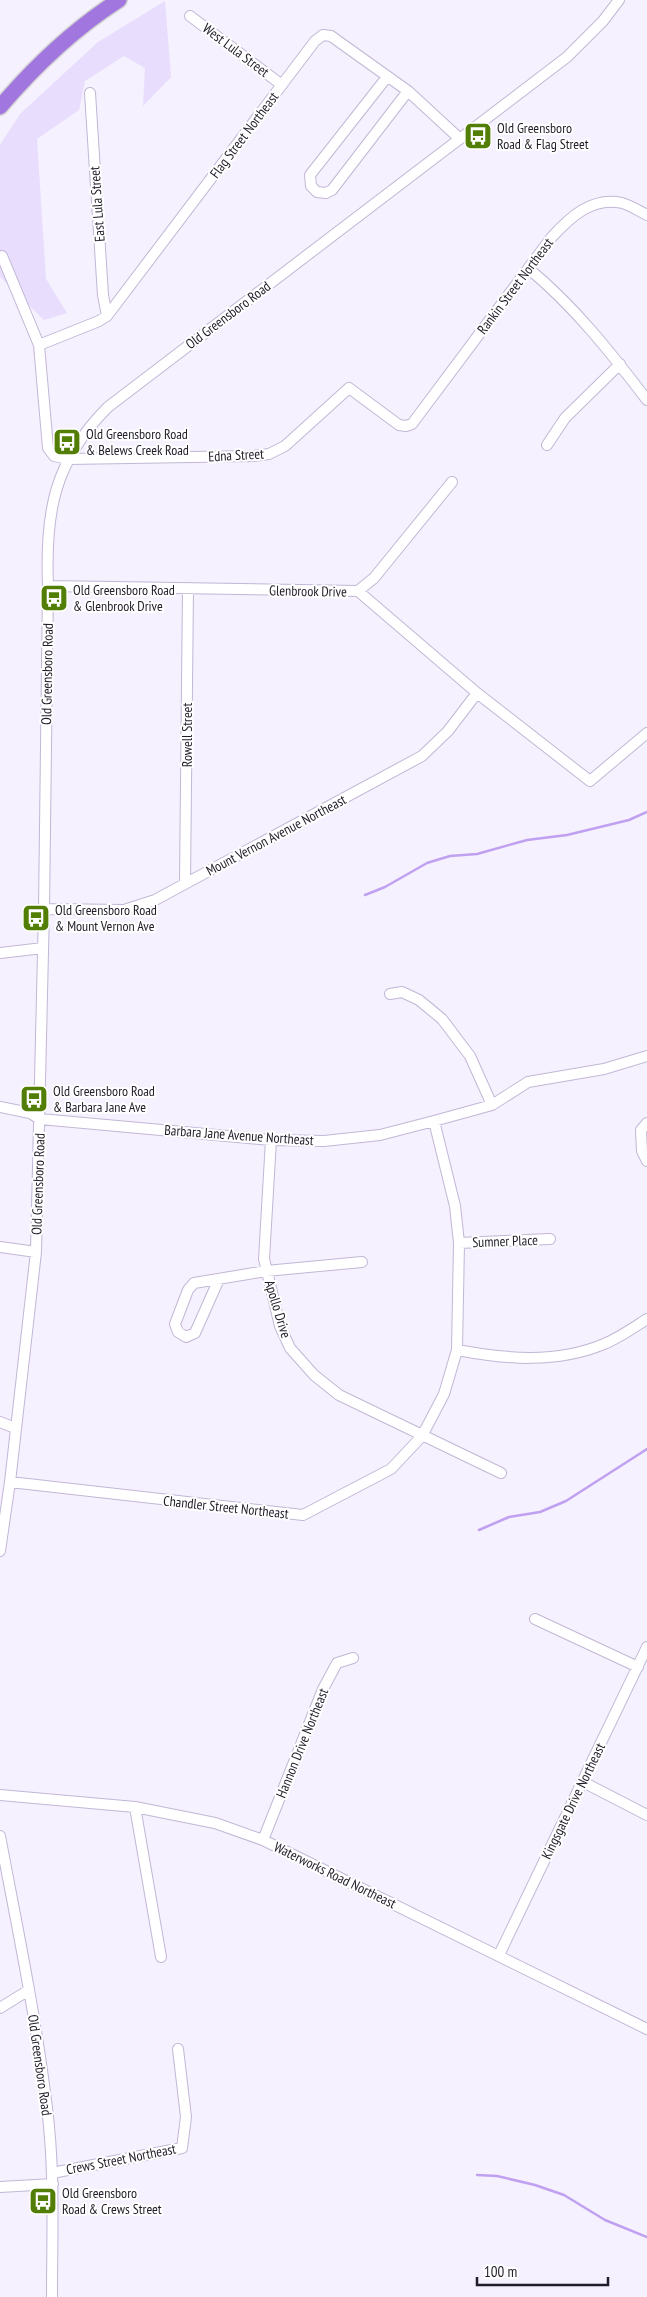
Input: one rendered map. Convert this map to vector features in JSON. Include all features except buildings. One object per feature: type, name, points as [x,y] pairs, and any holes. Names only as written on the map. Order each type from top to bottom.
[{"type":"highway","points":[[0,107],[22,82],[62,44],[118,0]]},
{"type":"street","name":"Old Greensboro Road","points":[[0,1550],[10,1482],[36,1252],[44,948],[48,586],[46,544],[51,505],[68,459],[90,425],[108,407],[566,58],[603,20],[619,0]]},
{"type":"street","name":"West Lula Street","points":[[190,16],[282,85]]},
{"type":"street","name":"Flag Street Northeast","points":[[39,345],[100,321],[107,316],[315,41],[323,35],[331,36],[408,92],[460,138]]},
{"type":"street","points":[[387,77],[310,175],[310,186],[317,192],[326,193],[332,190],[408,92]]},
{"type":"street","name":"East Lula Street","points":[[90,93],[103,295],[107,316]]},
{"type":"street","name":"Rankin Street Northeast","points":[[349,388],[400,425],[412,424],[551,238],[568,219],[584,208],[605,203],[622,203],[647,215]]},
{"type":"street","points":[[2,256],[39,345],[48,448],[54,456],[68,459]]},
{"type":"street","points":[[529,269],[556,291],[578,314],[647,400]]},
{"type":"street","points":[[547,446],[565,418],[620,364]]},
{"type":"street","name":"Edna Street","points":[[68,459],[269,454],[285,446],[349,388]]},
{"type":"street","points":[[358,591],[374,578],[452,482]]},
{"type":"street","name":"Glenbrook Drive","points":[[48,586],[358,591],[477,693],[590,781],[647,733]]},
{"type":"street","name":"Rowell Street","points":[[185,883],[188,588]]},
{"type":"street","name":"Mount Vernon Avenue Northeast","points":[[44,909],[124,910],[155,900],[422,756],[448,731],[477,693]]},
{"type":"street","points":[[0,953],[44,948]]},
{"type":"street","points":[[390,994],[402,992],[419,1000],[442,1019],[470,1056],[492,1105]]},
{"type":"street","name":"Barbara Jane Avenue Northeast","points":[[0,1108],[30,1114],[40,1119],[271,1140],[324,1141],[380,1135],[434,1121],[492,1105],[528,1082],[604,1068],[647,1056]]},
{"type":"street","name":"Chandler Street Northeast","points":[[10,1482],[303,1515],[391,1469],[422,1436],[444,1394],[456,1350],[459,1243],[455,1206],[434,1121]]},
{"type":"street","points":[[647,1123],[641,1130],[642,1151],[647,1161]]},
{"type":"street","name":"Apollo Drive","points":[[271,1140],[264,1259],[284,1338],[300,1361],[326,1386],[339,1395],[502,1473]]},
{"type":"street","name":"Sumner Place","points":[[459,1243],[550,1239]]},
{"type":"street","points":[[0,1247],[36,1252]]},
{"type":"street","points":[[219,1279],[195,1333],[186,1337],[178,1332],[175,1324],[188,1290],[194,1283],[266,1271],[362,1262]]},
{"type":"street","points":[[456,1350],[489,1356],[531,1359],[571,1355],[605,1344],[647,1320]]},
{"type":"street","points":[[0,1422],[15,1428]]},
{"type":"street","points":[[535,1619],[638,1667]]},
{"type":"street","name":"Kingsgate Drive Northeast","points":[[499,1955],[647,1647]]},
{"type":"street","name":"Hannon Drive Northeast","points":[[263,1840],[323,1689],[337,1663],[353,1658]]},
{"type":"street","points":[[583,1782],[647,1815]]},
{"type":"street","name":"Waterworks Road Northeast","points":[[0,1795],[135,1807],[215,1823],[263,1840],[647,2029]]},
{"type":"street","points":[[135,1807],[161,1958]]},
{"type":"street","name":"Old Greensboro Road","points":[[0,1836],[29,1990],[47,2109],[53,2184],[52,2297]]},
{"type":"street","points":[[0,2008],[29,1990]]},
{"type":"street","name":"Crews Street Northeast","points":[[52,2173],[182,2148],[186,2117],[178,2050]]},
{"type":"street","points":[[0,2187],[53,2184]]},
{"type":"shaded area","points":[[165,1],[171,77],[143,106],[145,68],[124,56],[85,81],[79,110],[37,139],[46,279],[67,313],[44,320],[0,277],[0,145],[20,114],[98,42]]},
{"type":"waterway","points":[[365,895],[385,887],[427,863],[450,856],[477,854],[527,840],[567,835],[629,820],[647,812]]},
{"type":"waterway","points":[[479,1530],[509,1517],[540,1512],[566,1501],[647,1449]]},
{"type":"waterway","points":[[477,2175],[497,2176],[535,2185],[564,2195],[605,2220],[647,2237]]},
{"type":"place","name":"Old Greensboro Road & Flag Street","points":[[478,136]]},
{"type":"place","name":"Old Greensboro Road & Belews Creek Road","points":[[67,442]]},
{"type":"place","name":"Old Greensboro Road & Glenbrook Drive","points":[[54,598]]},
{"type":"place","name":"Old Greensboro Road & Mount Vernon Ave","points":[[36,918]]},
{"type":"place","name":"Old Greensboro Road & Barbara Jane Ave","points":[[34,1099]]},
{"type":"place","name":"Old Greensboro Road & Crews Street","points":[[43,2201]]}]
